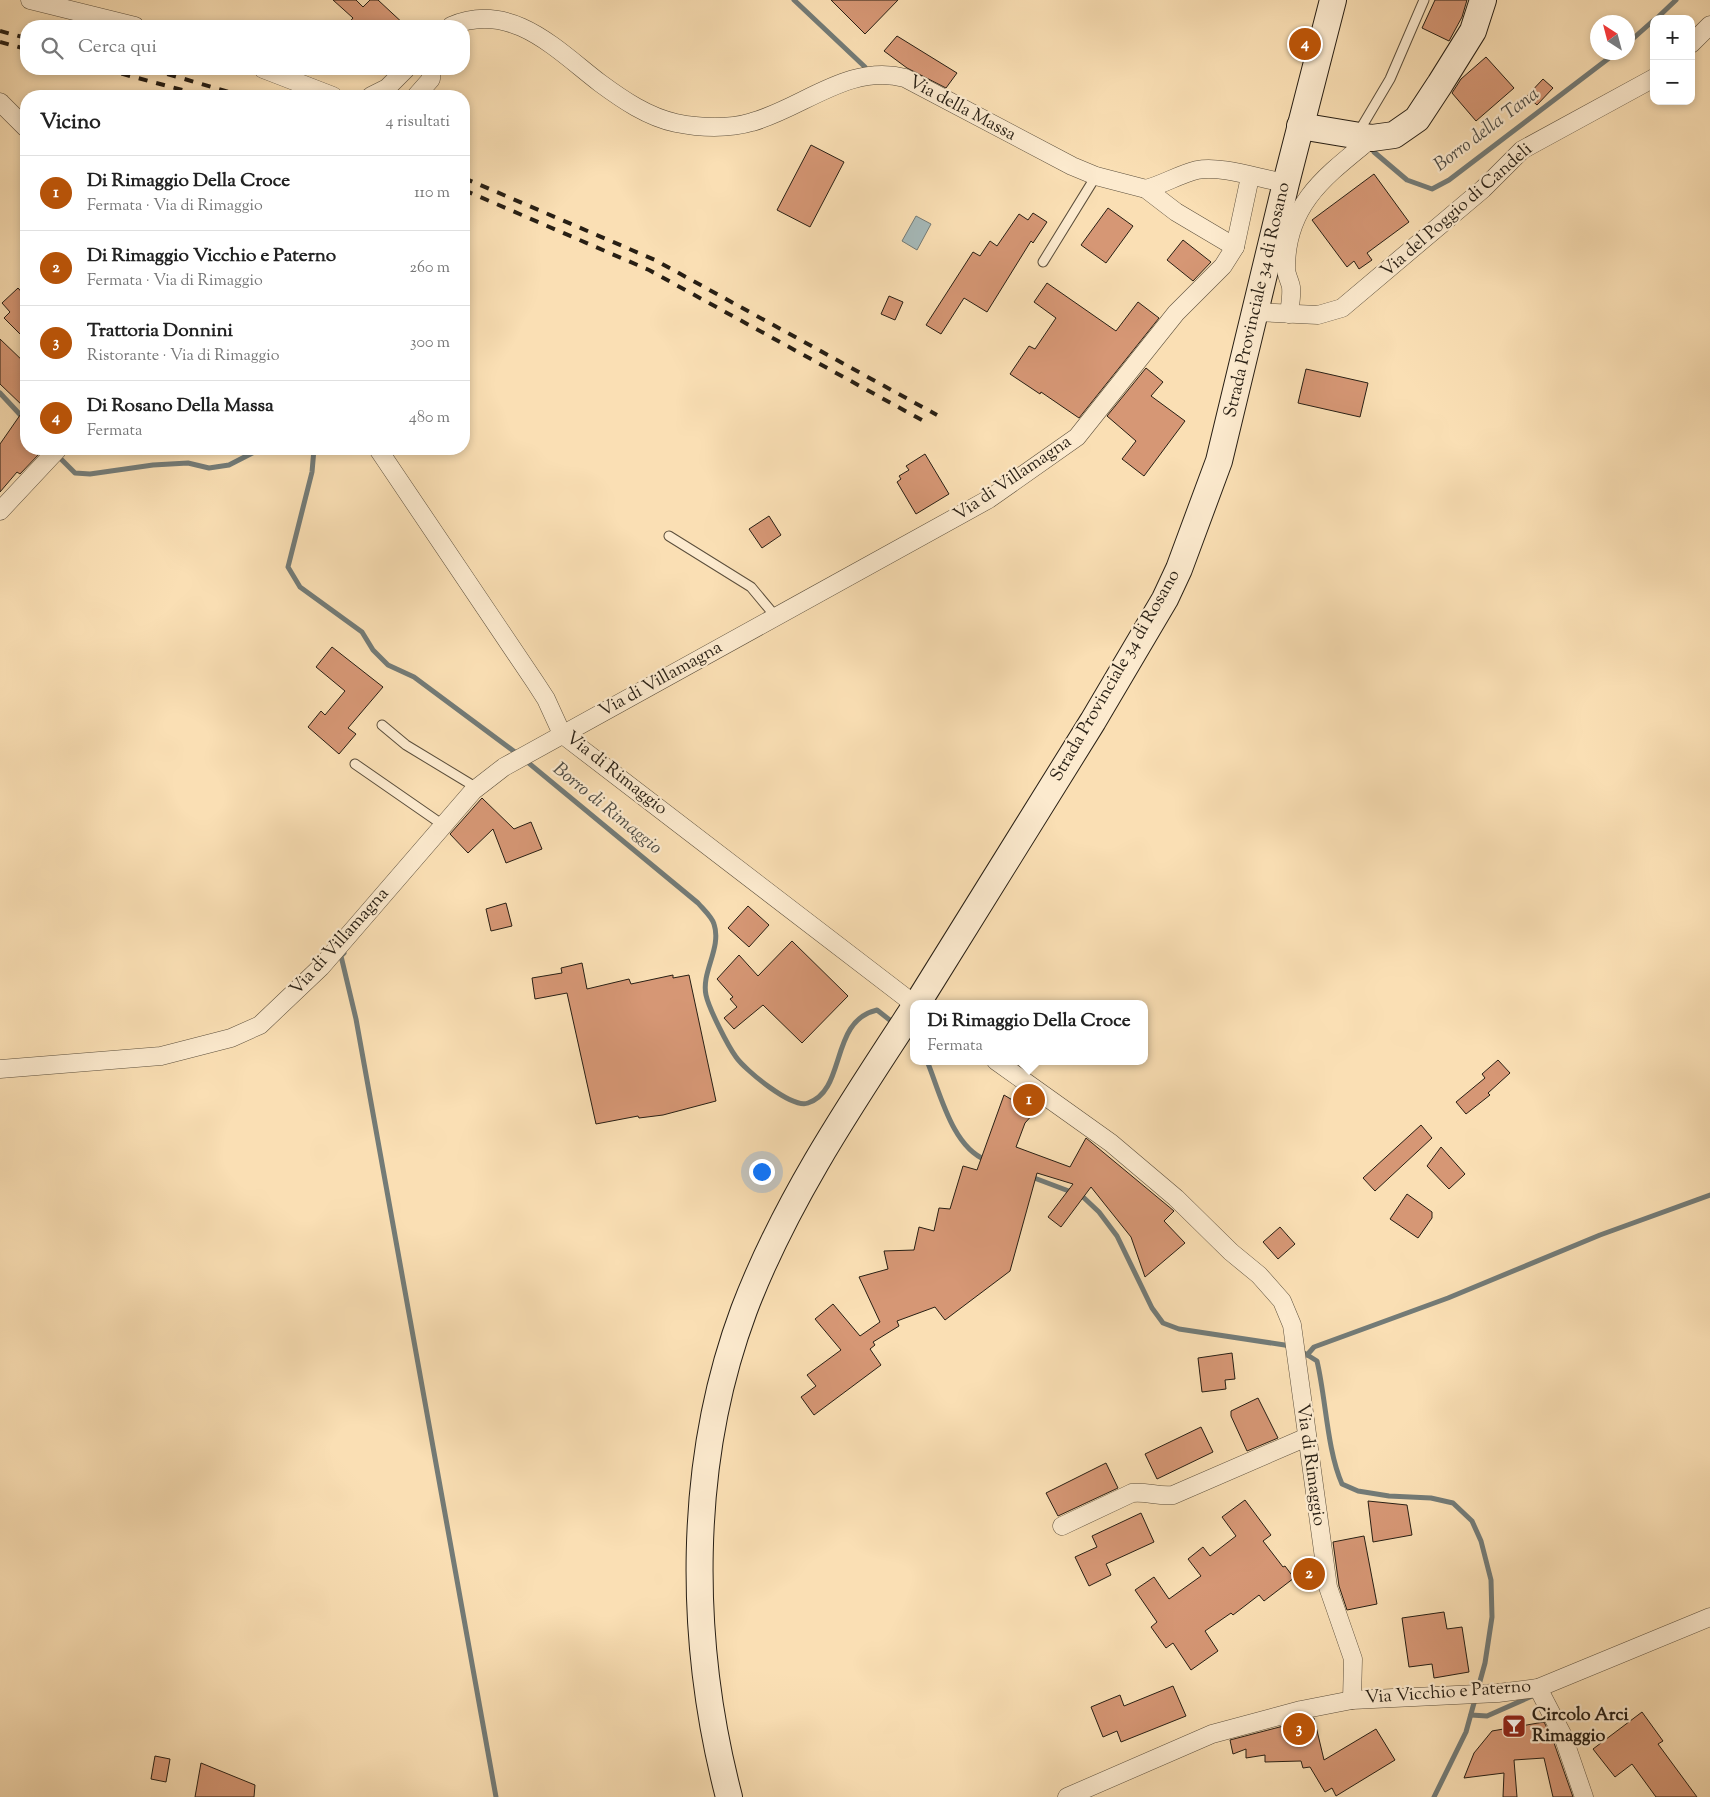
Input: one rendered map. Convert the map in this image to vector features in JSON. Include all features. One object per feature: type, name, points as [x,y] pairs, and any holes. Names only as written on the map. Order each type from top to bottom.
[{"type":"main road","name":"Strada Provinciale 34 di Rosano","points":[[918,1000],[1092,721],[1169,592],[1193,537],[1219,461],[1254,312],[1333,0]]},
{"type":"main road","points":[[1300,126],[1364,136],[1394,135],[1417,119],[1473,31],[1483,0]]},
{"type":"main road","name":"Strada Provinciale 34 di Rosano","points":[[729,1797],[717,1752],[707,1693],[701,1631],[704,1487],[717,1406],[744,1310],[766,1258],[804,1184],[910,1013]]},
{"type":"street","points":[[30,0],[111,20]]},
{"type":"street","name":"Via della Massa","points":[[470,20],[484,18],[517,22],[544,38],[630,104],[658,118],[686,124],[732,126],[753,122],[777,113],[836,85],[864,77],[891,74],[919,84],[1060,161],[1096,176],[1146,189],[1176,212],[1235,247]]},
{"type":"street","points":[[1695,40],[1710,25]]},
{"type":"street","points":[[279,75],[317,90]]},
{"type":"street","points":[[383,90],[400,75]]},
{"type":"street","points":[[421,90],[431,79],[431,75]]},
{"type":"street","name":"Via del Poggio di Candeli","points":[[1254,312],[1318,315],[1342,308],[1483,189],[1522,150],[1650,80]]},
{"type":"street","points":[[0,102],[20,122]]},
{"type":"street","points":[[1289,314],[1291,286],[1286,270],[1289,244],[1304,200],[1364,136]]},
{"type":"street","points":[[1146,189],[1163,185],[1197,170],[1221,169],[1250,177],[1286,183]]},
{"type":"street","name":"Via di Villamagna","points":[[0,1068],[161,1056],[232,1038],[260,1025],[321,967],[477,788],[504,767],[989,499],[1077,436],[1176,313],[1223,266],[1235,247],[1250,177]]},
{"type":"street","points":[[0,511],[52,455]]},
{"type":"street","name":"Via di Rimaggio","points":[[382,455],[535,682],[562,734],[910,1004]]},
{"type":"street","name":"Via di Rimaggio","points":[[1002,1065],[1111,1143],[1176,1198],[1259,1275],[1282,1301],[1292,1325],[1328,1587],[1352,1659],[1352,1700]]},
{"type":"street","points":[[1062,1526],[1132,1493],[1143,1491],[1165,1496],[1173,1495],[1307,1437]]},
{"type":"street","name":"Via Vicchio e Paterno","points":[[1352,1700],[1498,1694],[1538,1688],[1710,1617]]},
{"type":"street","points":[[1538,1688],[1563,1736],[1584,1797]]},
{"type":"street","points":[[1067,1797],[1212,1734],[1301,1710],[1352,1700]]},
{"type":"lane","points":[[1364,136],[1424,0]]},
{"type":"lane","points":[[1043,262],[1096,176]]},
{"type":"lane","points":[[669,536],[751,587],[776,617]]},
{"type":"lane","points":[[382,725],[406,745],[477,788]]},
{"type":"lane","points":[[355,764],[443,825]]},
{"type":"shaded area","points":[[916,216],[931,224],[917,250],[902,241]]},
{"type":"building","points":[[333,0],[356,0],[363,7],[370,0],[378,0],[400,20],[351,20],[353,18]]},
{"type":"building","points":[[831,0],[898,0],[865,34]]},
{"type":"building","points":[[1435,0],[1467,0],[1462,17],[1449,41],[1422,28]]},
{"type":"building","points":[[897,36],[957,73],[946,88],[907,68],[884,51]]},
{"type":"building","points":[[1486,57],[1514,88],[1476,121],[1452,93],[1461,79]]},
{"type":"building","points":[[1543,79],[1553,88],[1537,105],[1527,96]]},
{"type":"building","points":[[811,145],[844,162],[810,227],[777,210]]},
{"type":"building","points":[[1374,174],[1409,222],[1367,253],[1372,260],[1359,269],[1354,261],[1347,267],[1312,220]]},
{"type":"building","points":[[1108,208],[1133,226],[1106,263],[1081,245]]},
{"type":"building","points":[[1033,213],[1047,222],[1033,243],[1031,241],[987,312],[964,298],[941,334],[926,325],[973,252],[980,256],[990,241],[997,246],[1019,214],[1028,220]]},
{"type":"building","points":[[1183,240],[1211,262],[1193,281],[1167,260]]},
{"type":"building","points":[[1047,283],[1116,331],[1138,302],[1159,318],[1079,418],[1010,374],[1029,346],[1035,349],[1056,318],[1034,302]]},
{"type":"building","points":[[18,288],[20,290],[20,334],[4,318],[10,312],[2,303]]},
{"type":"building","points":[[889,296],[903,302],[895,320],[881,314]]},
{"type":"building","points":[[0,339],[20,358],[20,403],[0,384]]},
{"type":"building","points":[[1146,368],[1163,382],[1151,396],[1185,421],[1144,476],[1122,459],[1136,441],[1107,416]]},
{"type":"building","points":[[1306,369],[1368,383],[1360,417],[1298,403]]},
{"type":"building","points":[[20,415],[20,455],[38,455],[20,474],[17,472],[0,492],[0,444]]},
{"type":"building","points":[[925,454],[949,494],[916,514],[897,482],[901,479],[899,476],[909,470],[906,466]]},
{"type":"building","points":[[769,516],[781,535],[762,548],[749,529]]},
{"type":"building","points":[[332,647],[383,687],[348,728],[356,734],[339,754],[308,727],[321,711],[325,715],[345,691],[316,667]]},
{"type":"building","points":[[482,798],[514,829],[531,822],[542,849],[506,863],[493,829],[468,853],[450,834]]},
{"type":"building","points":[[506,903],[512,926],[491,931],[486,909]]},
{"type":"building","points":[[748,906],[769,925],[749,947],[728,928]]},
{"type":"building","points":[[792,941],[848,996],[802,1043],[763,1005],[734,1029],[724,1018],[737,1007],[730,999],[733,997],[717,979],[739,955],[758,976]]},
{"type":"building","points":[[582,963],[587,989],[629,979],[631,984],[673,975],[673,978],[689,975],[716,1101],[663,1115],[639,1118],[638,1116],[596,1124],[567,993],[535,999],[532,978],[562,973],[561,968]]},
{"type":"building","points":[[1498,1060],[1510,1073],[1488,1093],[1490,1095],[1466,1114],[1456,1102],[1485,1078],[1482,1074]]},
{"type":"building","points":[[1004,1095],[1034,1113],[1025,1123],[1016,1147],[1070,1167],[1086,1138],[1174,1211],[1164,1221],[1185,1243],[1145,1277],[1131,1237],[1091,1187],[1061,1227],[1048,1217],[1073,1184],[1037,1173],[1010,1271],[945,1320],[935,1307],[897,1321],[899,1326],[873,1342],[875,1345],[870,1349],[881,1365],[814,1415],[801,1397],[816,1386],[807,1375],[841,1350],[815,1319],[833,1304],[860,1336],[880,1322],[859,1277],[888,1269],[884,1251],[914,1250],[919,1227],[934,1231],[939,1208],[950,1209],[963,1166],[977,1170]]},
{"type":"building","points":[[1421,1125],[1432,1138],[1375,1191],[1363,1178]]},
{"type":"building","points":[[1441,1147],[1465,1174],[1449,1189],[1427,1166]]},
{"type":"building","points":[[1407,1194],[1432,1212],[1432,1218],[1418,1238],[1390,1219]]},
{"type":"building","points":[[1280,1227],[1295,1244],[1278,1259],[1263,1242]]},
{"type":"building","points":[[1232,1353],[1235,1379],[1225,1380],[1226,1389],[1202,1392],[1198,1358]]},
{"type":"building","points":[[1258,1398],[1278,1438],[1247,1451],[1231,1416],[1231,1411]]},
{"type":"building","points":[[1201,1427],[1213,1452],[1157,1479],[1145,1454]]},
{"type":"building","points":[[1106,1463],[1118,1488],[1058,1516],[1046,1493]]},
{"type":"building","points":[[1245,1500],[1271,1535],[1263,1541],[1294,1578],[1264,1601],[1259,1595],[1233,1615],[1231,1613],[1205,1631],[1218,1651],[1191,1670],[1173,1643],[1166,1648],[1151,1627],[1157,1622],[1135,1590],[1154,1577],[1169,1599],[1201,1576],[1188,1559],[1203,1547],[1210,1556],[1236,1536],[1222,1517]]},
{"type":"building","points":[[1368,1501],[1407,1505],[1412,1535],[1373,1542]]},
{"type":"building","points":[[1141,1513],[1154,1542],[1106,1564],[1111,1575],[1089,1586],[1075,1557],[1097,1547],[1092,1536]]},
{"type":"building","points":[[1364,1536],[1377,1604],[1347,1610],[1339,1586],[1333,1542]]},
{"type":"building","points":[[1444,1612],[1447,1629],[1462,1627],[1469,1672],[1434,1678],[1432,1664],[1409,1667],[1402,1618]]},
{"type":"building","points":[[1173,1686],[1186,1716],[1121,1742],[1117,1731],[1103,1737],[1091,1707],[1120,1695],[1124,1706]]},
{"type":"building","points":[[1642,1712],[1663,1741],[1658,1744],[1697,1797],[1656,1797],[1632,1764],[1615,1777],[1593,1749]]},
{"type":"building","points":[[1314,1718],[1324,1760],[1376,1729],[1395,1760],[1336,1796],[1332,1788],[1325,1792],[1310,1767],[1303,1768],[1301,1761],[1265,1762],[1265,1755],[1246,1758],[1246,1749],[1233,1754],[1230,1740]]},
{"type":"building","points":[[1544,1722],[1553,1740],[1573,1797],[1553,1797],[1544,1758],[1514,1760],[1517,1797],[1503,1797],[1504,1773],[1464,1778],[1474,1753],[1492,1731]]},
{"type":"building","points":[[155,1756],[170,1759],[166,1782],[151,1779]]},
{"type":"building","points":[[201,1763],[255,1785],[254,1797],[195,1797]]},
{"type":"waterway","name":"Borro della Tana","points":[[794,0],[865,67]]},
{"type":"waterway","name":"Borro della Tana","points":[[1660,15],[1676,0]]},
{"type":"waterway","name":"Borro della Tana","points":[[1635,37],[1650,24]]},
{"type":"waterway","name":"Borro della Tana","points":[[1374,152],[1407,180],[1432,189],[1449,180],[1606,60]]},
{"type":"waterway","name":"Borro di Rimaggio","points":[[0,393],[20,415]]},
{"type":"waterway","name":"Borro di Rimaggio","points":[[57,455],[75,473],[90,474],[153,465],[188,463],[209,468],[229,465],[248,455]]},
{"type":"waterway","name":"Borro di Rimaggio","points":[[313,455],[312,472],[288,567],[300,587],[362,632],[373,650],[388,665],[414,677],[519,755]]},
{"type":"waterway","name":"Borro di Rimaggio","points":[[525,760],[698,903],[713,921],[716,933],[714,951],[705,986],[708,1001],[719,1027],[736,1057],[749,1071],[769,1087],[791,1100],[808,1103],[820,1096],[828,1085],[851,1027],[862,1017],[877,1010],[891,1021]]},
{"type":"waterway","points":[[344,953],[341,956],[356,1019],[496,1797]]},
{"type":"waterway","name":"Borro di Rimaggio","points":[[928,1065],[942,1103],[956,1131],[974,1153],[986,1160]]},
{"type":"waterway","name":"Borro di Rimaggio","points":[[1029,1176],[1082,1196],[1099,1212],[1117,1236],[1152,1308],[1163,1323],[1179,1329],[1291,1346]]},
{"type":"waterway","points":[[1307,1355],[1314,1347],[1448,1298],[1600,1235],[1710,1195]]},
{"type":"waterway","name":"Borro di Rimaggio","points":[[1301,1351],[1317,1361],[1333,1456],[1342,1484],[1358,1491],[1389,1496],[1431,1498],[1453,1503],[1472,1521],[1481,1541],[1491,1580],[1492,1617],[1485,1663],[1466,1732],[1434,1797]]},
{"type":"waterway","points":[[1471,1715],[1487,1716],[1532,1696]]},
{"type":"railway","points":[[0,31],[20,36]]},
{"type":"railway","points":[[0,42],[20,47]]},
{"type":"railway","points":[[126,75],[183,90]]},
{"type":"railway","points":[[171,75],[222,90]]},
{"type":"railway","points":[[470,181],[655,260],[937,415]]},
{"type":"railway","points":[[470,193],[649,270],[929,424]]},
{"type":"place","name":"Di Rosano Della Massa","points":[[1305,44]]},
{"type":"place","name":"Di Rimaggio Della Croce","points":[[1029,1100]]},
{"type":"place","name":"Di Rimaggio Vicchio e Paterno","points":[[1309,1574]]},
{"type":"place","name":"Circolo Arci Rimaggio","points":[[1514,1726]]},
{"type":"place","name":"Trattoria Donnini","points":[[1299,1729]]}]
